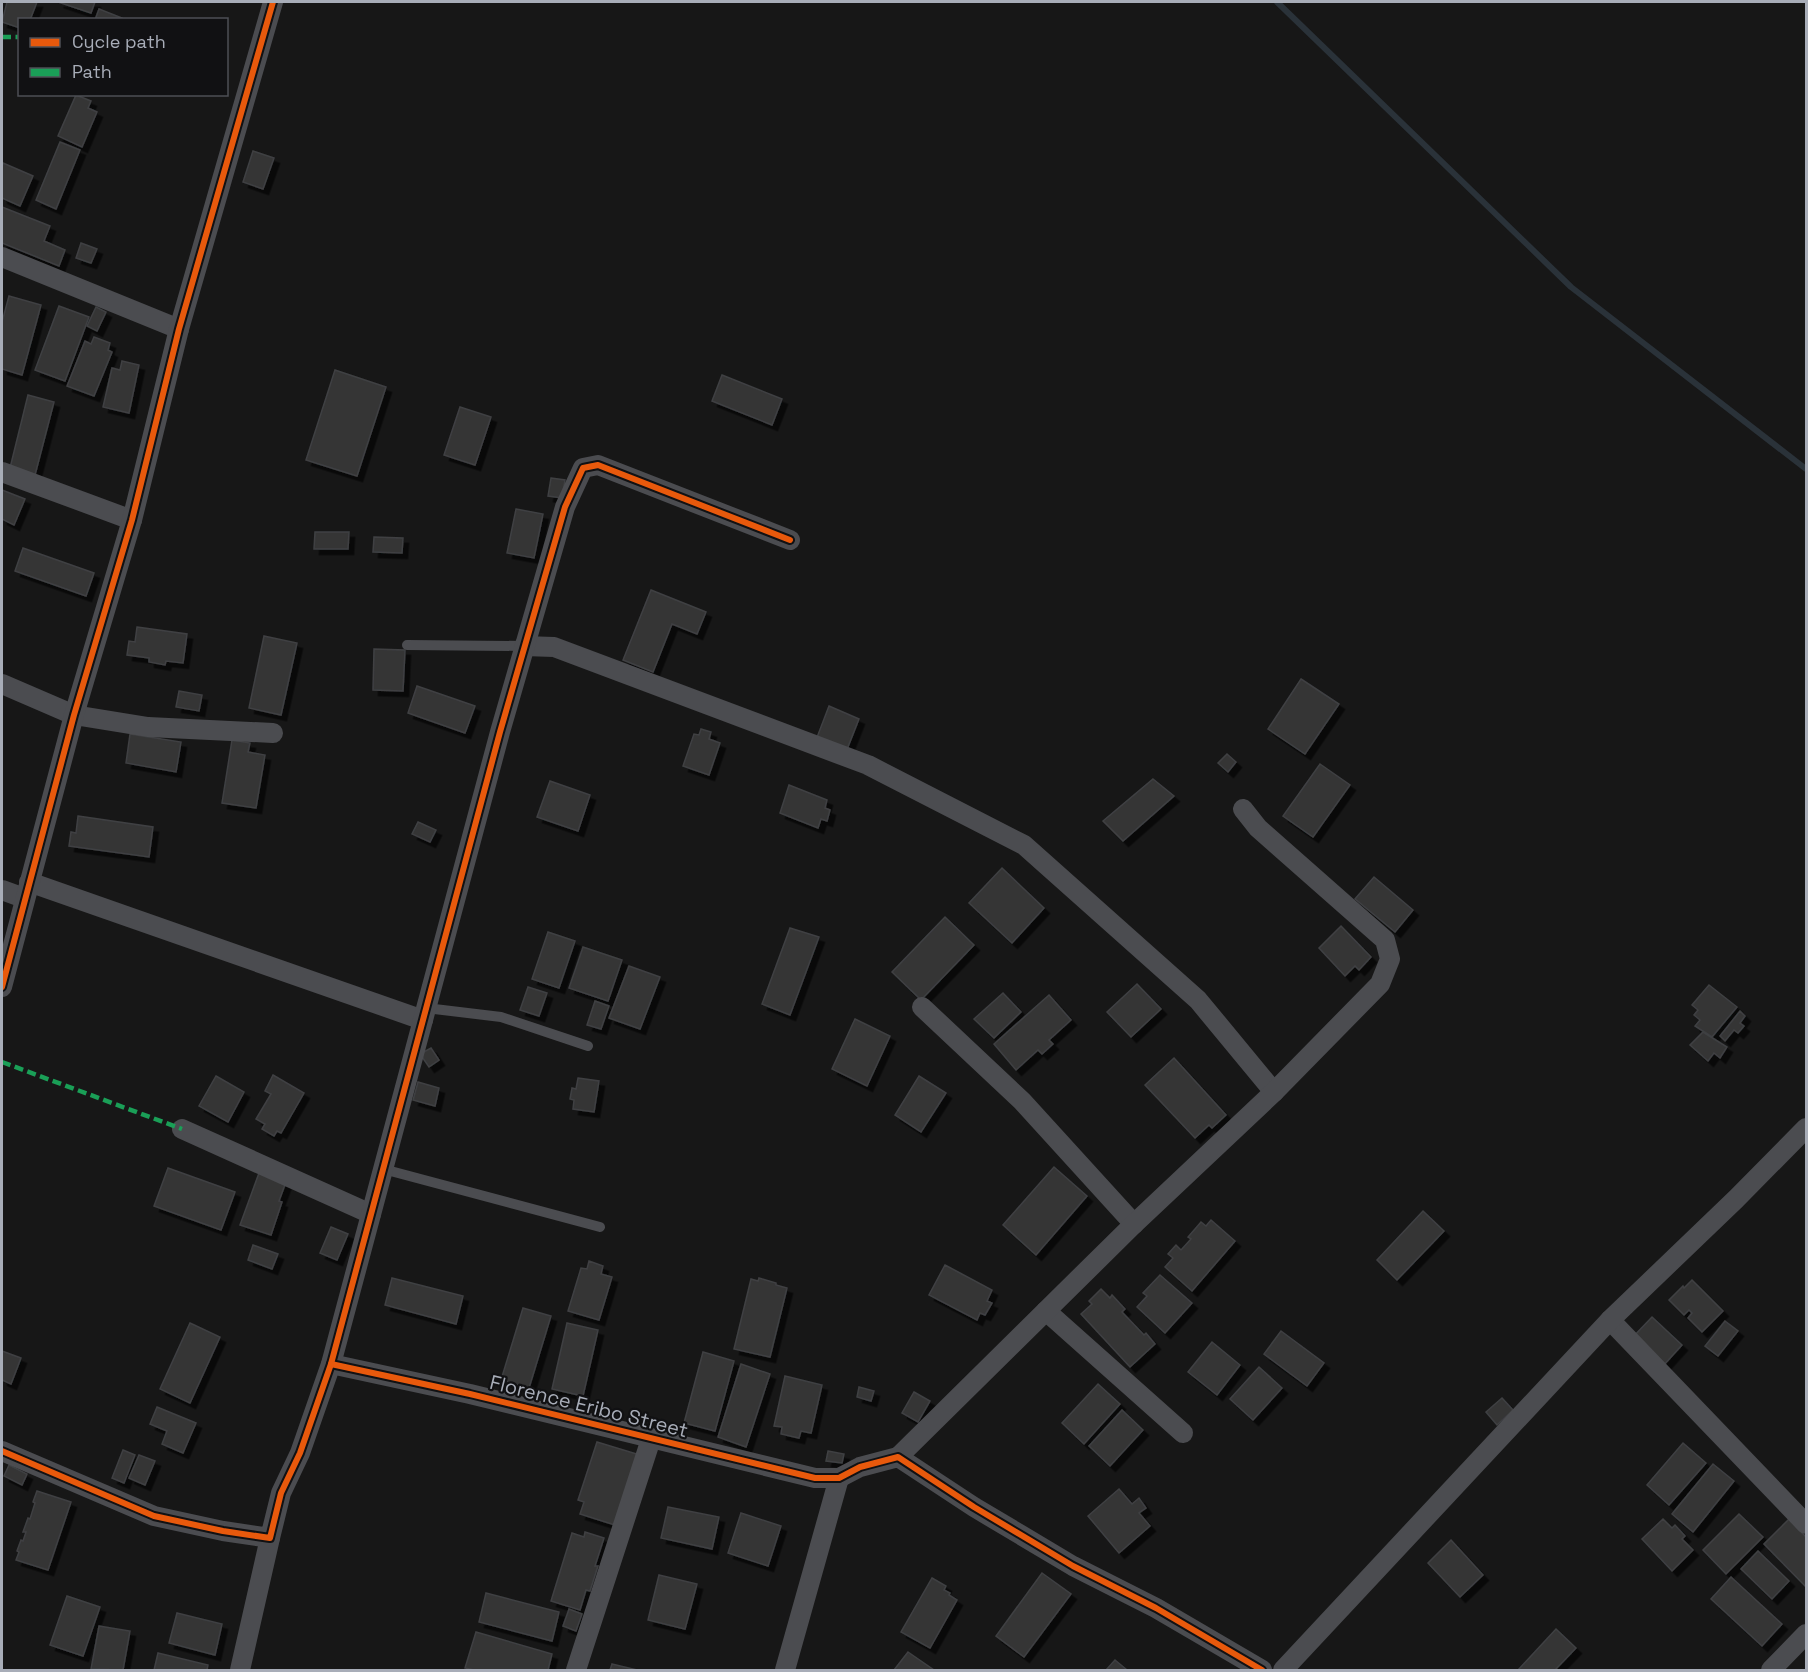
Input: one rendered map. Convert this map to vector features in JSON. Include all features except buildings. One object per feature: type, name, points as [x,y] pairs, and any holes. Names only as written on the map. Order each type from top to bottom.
[{"type":"street","points":[[2,987],[74,715],[132,520],[179,329],[273,2]]},
{"type":"street","points":[[2,257],[179,329]]},
{"type":"street","points":[[240,1671],[281,1493],[300,1452],[332,1364],[525,645],[566,507],[583,468],[598,465],[790,540]]},
{"type":"street","points":[[2,472],[132,520]]},
{"type":"street","points":[[525,645],[554,646],[868,765],[1024,845],[1198,1000],[1274,1092]]},
{"type":"street","points":[[2,684],[74,715],[148,727],[273,733]]},
{"type":"street","points":[[786,1671],[839,1478],[860,1467],[898,1457],[1134,1224],[1274,1092],[1380,984],[1390,959],[1385,940],[1258,828],[1243,809]]},
{"type":"street","points":[[2,890],[26,890],[425,1014]]},
{"type":"street","points":[[922,1006],[1022,1101],[1134,1224]]},
{"type":"street","points":[[1283,1671],[1610,1320],[1737,1200],[1806,1128]]},
{"type":"street","points":[[182,1129],[371,1214]]},
{"type":"street","points":[[1046,1311],[1183,1433]]},
{"type":"street","points":[[1610,1320],[1806,1524]]},
{"type":"street","name":"Florence Eribo Street","points":[[332,1364],[470,1394],[815,1478],[839,1478]]},
{"type":"street","points":[[576,1671],[651,1439]]},
{"type":"street","points":[[2,1451],[154,1516],[223,1532],[270,1538]]},
{"type":"street","points":[[898,1457],[974,1507],[1073,1566],[1156,1608],[1262,1671]]},
{"type":"street","points":[[1771,1671],[1806,1634]]},
{"type":"lane","points":[[407,645],[525,645]]},
{"type":"lane","points":[[425,1014],[501,1017],[588,1046]]},
{"type":"lane","points":[[383,1169],[600,1227]]},
{"type":"waterway","points":[[1277,2],[1571,287],[1806,469]]},
{"type":"marked path","points":[[2,37],[18,37]]},
{"type":"marked path","points":[[2,1062],[182,1129]]},
{"type":"cycle path","points":[[2,987],[74,715],[132,520],[179,329],[273,2]]},
{"type":"cycle path","points":[[2,1451],[154,1516],[223,1531],[270,1538],[281,1493],[300,1453],[331,1364],[500,732],[565,507],[583,468],[598,465],[790,540]]},
{"type":"cycle path","points":[[331,1364],[470,1394],[815,1478],[839,1478],[860,1467],[898,1457],[974,1507],[1073,1566],[1156,1608],[1262,1670]]}]
